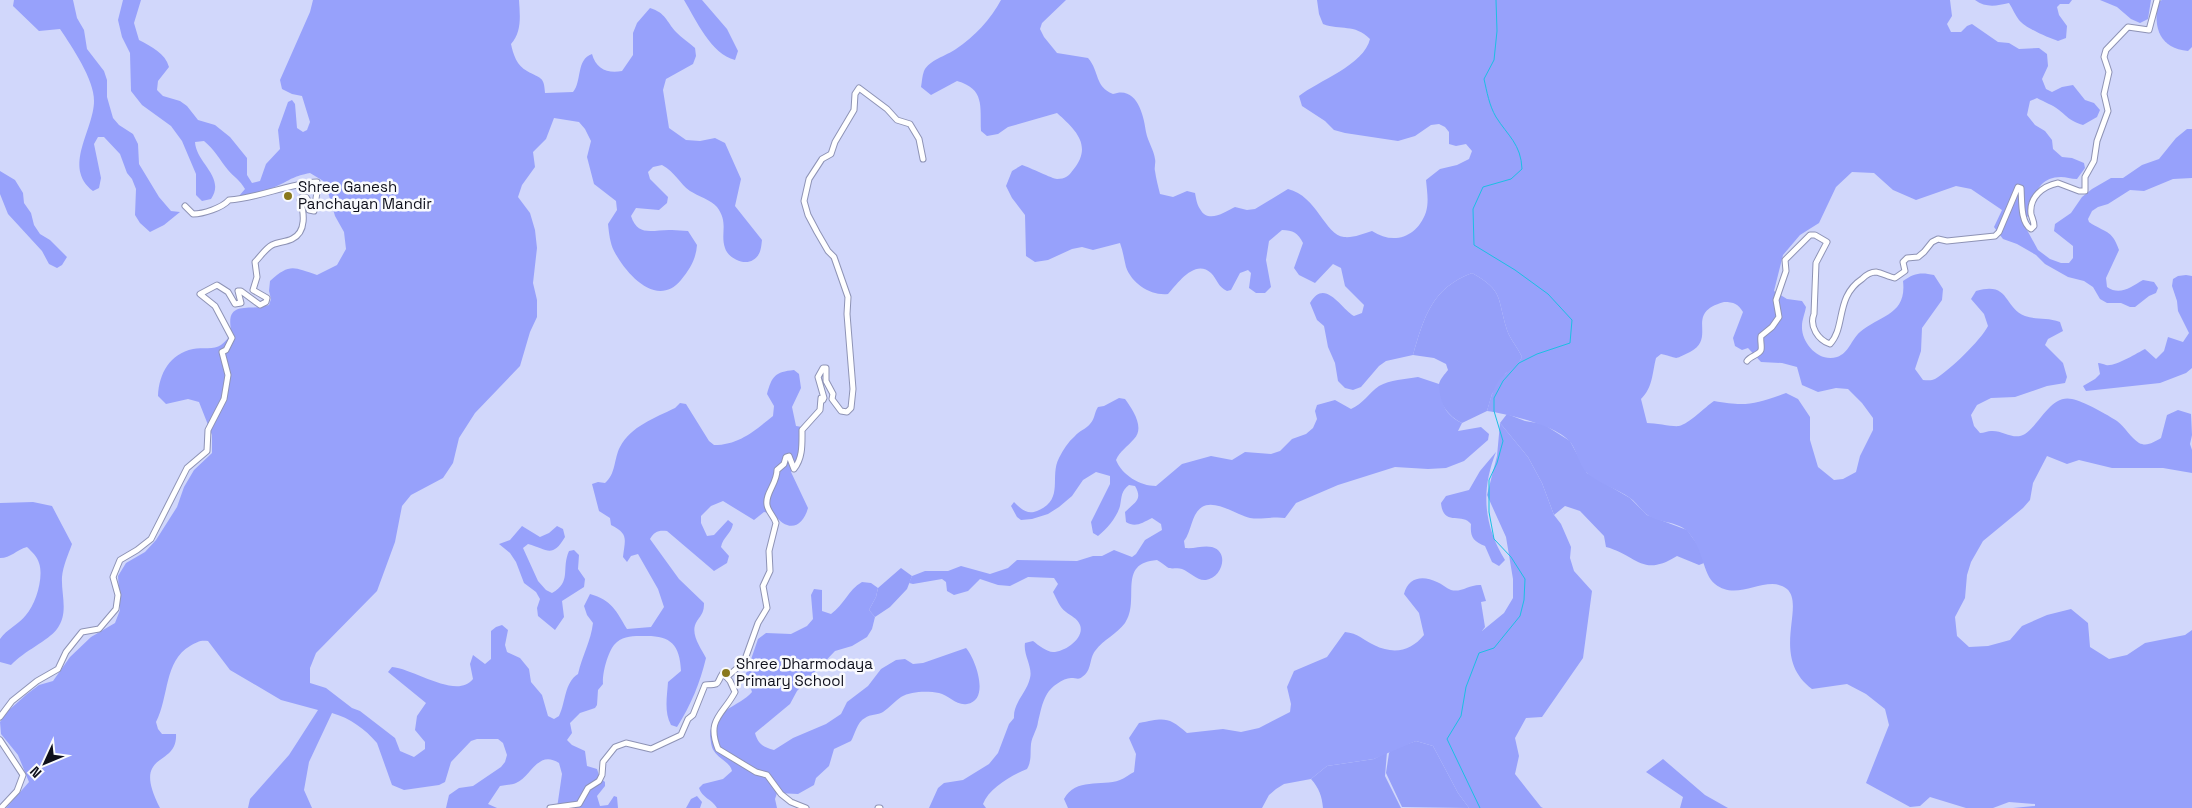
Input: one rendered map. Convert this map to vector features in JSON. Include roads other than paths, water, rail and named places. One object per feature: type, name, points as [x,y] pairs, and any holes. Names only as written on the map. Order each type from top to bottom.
[{"type":"street","points":[[1747,361],[1751,355],[1758,353],[1761,349],[1761,336],[1772,327],[1779,317],[1776,300],[1786,271],[1785,260],[1810,236],[1815,235],[1827,242],[1816,263],[1814,314],[1811,320],[1812,327],[1826,343],[1830,344],[1836,331],[1842,306],[1849,292],[1854,284],[1866,276],[1875,272],[1895,278],[1905,272],[1903,262],[1907,258],[1918,257],[1932,242],[1938,240],[1947,241],[1995,236],[1999,232],[2018,187],[2021,188],[2024,219],[2027,226],[2031,229],[2034,226],[2032,203],[2042,189],[2058,183],[2079,191],[2085,190],[2086,177],[2094,161],[2097,141],[2108,111],[2104,94],[2109,72],[2104,56],[2106,50],[2128,27],[2149,30],[2157,0]]},
{"type":"street","points":[[727,677],[744,662],[758,623],[767,608],[763,586],[770,571],[769,551],[776,523],[767,506],[768,494],[775,483],[777,470],[784,464],[786,457],[789,456],[794,469],[796,466],[801,453],[802,430],[820,410],[820,398],[823,400],[824,398],[818,377],[823,368],[826,368],[826,381],[833,394],[832,399],[836,406],[841,411],[847,412],[851,408],[853,389],[847,314],[848,297],[834,257],[828,251],[808,216],[804,201],[809,178],[822,159],[831,154],[835,142],[854,110],[855,94],[860,88],[887,109],[897,120],[910,124],[919,139],[923,159]]},
{"type":"street","points":[[0,717],[12,701],[37,681],[58,669],[66,652],[82,632],[99,630],[116,609],[118,595],[113,577],[120,560],[151,539],[187,468],[207,450],[208,430],[224,399],[228,375],[222,352],[226,350],[232,338],[215,306],[200,294],[217,285],[228,292],[235,304],[241,303],[238,291],[241,291],[260,305],[266,302],[267,298],[253,290],[257,277],[255,262],[270,246],[293,239],[303,223],[304,215],[300,200],[302,197],[306,197],[309,202],[309,210],[314,211],[318,184],[306,183],[259,196],[229,200],[224,205],[211,208],[203,214],[193,214],[185,206]]},
{"type":"street","points":[[550,808],[579,804],[588,788],[599,780],[602,775],[603,762],[615,747],[626,743],[650,749],[677,738],[693,715],[705,685],[715,686],[719,683],[723,673],[735,692],[717,716],[714,724],[718,749],[756,772],[767,775],[781,794],[792,802],[806,808]]},
{"type":"street","points":[[0,740],[22,774],[17,791],[1,808]]},
{"type":"waterway","points":[[1480,808],[1447,739],[1461,716],[1466,687],[1479,653],[1494,648],[1520,616],[1524,600],[1525,579],[1511,557],[1494,539],[1489,512],[1489,480],[1497,463],[1503,441],[1494,411],[1494,398],[1503,381],[1519,363],[1537,354],[1570,343],[1572,320],[1548,294],[1515,270],[1474,245],[1473,209],[1483,187],[1511,179],[1522,169],[1519,153],[1492,108],[1484,79],[1494,60],[1497,31],[1496,0]]},
{"type":"place","name":"Shree Ganesh Panchayan Mandir","points":[[288,196]]},
{"type":"place","name":"Shree Dharmodaya Primary School","points":[[726,673]]}]
